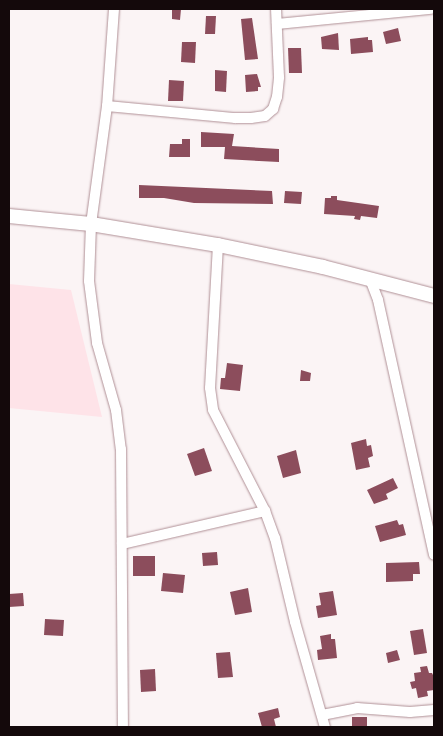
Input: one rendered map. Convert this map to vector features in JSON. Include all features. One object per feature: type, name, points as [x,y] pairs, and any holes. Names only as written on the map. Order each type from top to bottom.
[{"type":"main road","points":[[9,216],[91,224],[218,246],[370,279],[434,296]]},
{"type":"street","points":[[114,9],[107,106],[91,224],[89,281],[97,343],[116,410],[121,449],[123,727]]},
{"type":"street","points":[[107,106],[234,118],[265,116],[273,109],[277,97],[276,9]]},
{"type":"street","points":[[277,24],[431,9]]},
{"type":"street","points":[[218,246],[210,388],[213,410],[265,511],[275,538],[295,622],[325,727]]},
{"type":"street","points":[[370,279],[378,300],[434,555]]},
{"type":"street","points":[[122,544],[265,511]]},
{"type":"street","points":[[322,715],[357,708],[410,712],[434,710]]},
{"type":"shaded area","points":[[9,284],[71,290],[102,417],[9,408]]},
{"type":"building","points":[[172,9],[181,9],[180,20],[172,19]]},
{"type":"building","points":[[206,16],[216,16],[215,34],[205,34]]},
{"type":"building","points":[[252,18],[258,59],[245,60],[241,19]]},
{"type":"building","points":[[398,28],[401,41],[386,44],[383,32]]},
{"type":"building","points":[[338,33],[339,50],[322,49],[321,37]]},
{"type":"building","points":[[368,37],[368,40],[372,40],[373,52],[351,54],[350,39]]},
{"type":"building","points":[[182,42],[196,42],[195,63],[181,62]]},
{"type":"building","points":[[288,48],[301,48],[302,73],[289,73]]},
{"type":"building","points":[[215,70],[227,71],[226,92],[215,91]]},
{"type":"building","points":[[257,74],[261,87],[258,87],[258,91],[246,92],[245,75]]},
{"type":"building","points":[[169,80],[184,81],[183,101],[168,101]]},
{"type":"building","points":[[201,132],[234,134],[232,146],[279,149],[279,162],[224,159],[225,147],[201,147]]},
{"type":"building","points":[[182,139],[190,139],[190,157],[169,157],[170,144],[182,144]]},
{"type":"building","points":[[139,185],[272,191],[273,204],[194,203],[164,198],[139,198]]},
{"type":"building","points":[[285,191],[302,192],[301,204],[284,203]]},
{"type":"building","points":[[331,196],[337,196],[337,200],[379,206],[377,218],[361,216],[360,220],[354,219],[355,216],[324,214],[325,198],[331,198]]},
{"type":"building","points":[[227,363],[243,365],[240,391],[220,389],[221,378],[225,378]]},
{"type":"building","points":[[301,370],[311,373],[310,381],[300,381]]},
{"type":"building","points":[[366,439],[367,446],[371,445],[373,456],[368,458],[370,467],[356,470],[351,443]]},
{"type":"building","points":[[204,448],[212,471],[195,476],[187,454]]},
{"type":"building","points":[[296,450],[301,473],[283,478],[277,456]]},
{"type":"building","points":[[393,478],[398,488],[386,494],[388,499],[374,504],[367,490]]},
{"type":"building","points":[[397,520],[399,525],[403,524],[406,535],[380,542],[375,526]]},
{"type":"building","points":[[217,552],[218,565],[203,566],[202,553]]},
{"type":"building","points":[[133,556],[155,556],[155,576],[133,576]]},
{"type":"building","points":[[419,562],[420,574],[413,574],[413,581],[386,582],[386,563]]},
{"type":"building","points":[[163,573],[185,575],[183,593],[161,591]]},
{"type":"building","points":[[248,588],[252,612],[235,615],[230,592]]},
{"type":"building","points":[[333,591],[337,615],[318,618],[316,606],[321,605],[319,593]]},
{"type":"building","points":[[23,593],[24,606],[9,607],[9,594]]},
{"type":"building","points":[[45,619],[64,620],[63,636],[44,635]]},
{"type":"building","points":[[423,629],[427,653],[414,655],[410,631]]},
{"type":"building","points":[[331,634],[331,639],[335,639],[337,658],[318,660],[317,650],[322,649],[320,636]]},
{"type":"building","points":[[397,650],[400,660],[388,663],[386,653]]},
{"type":"building","points":[[230,652],[233,677],[218,678],[216,653]]},
{"type":"building","points":[[427,666],[429,673],[432,673],[434,677],[434,690],[427,691],[428,696],[418,698],[416,688],[412,689],[410,682],[415,681],[414,673],[421,672],[420,667]]},
{"type":"building","points":[[155,669],[156,691],[141,692],[140,670]]},
{"type":"building","points":[[278,708],[280,717],[274,719],[276,727],[262,727],[258,713]]},
{"type":"building","points":[[352,717],[367,717],[367,727],[352,727]]}]
